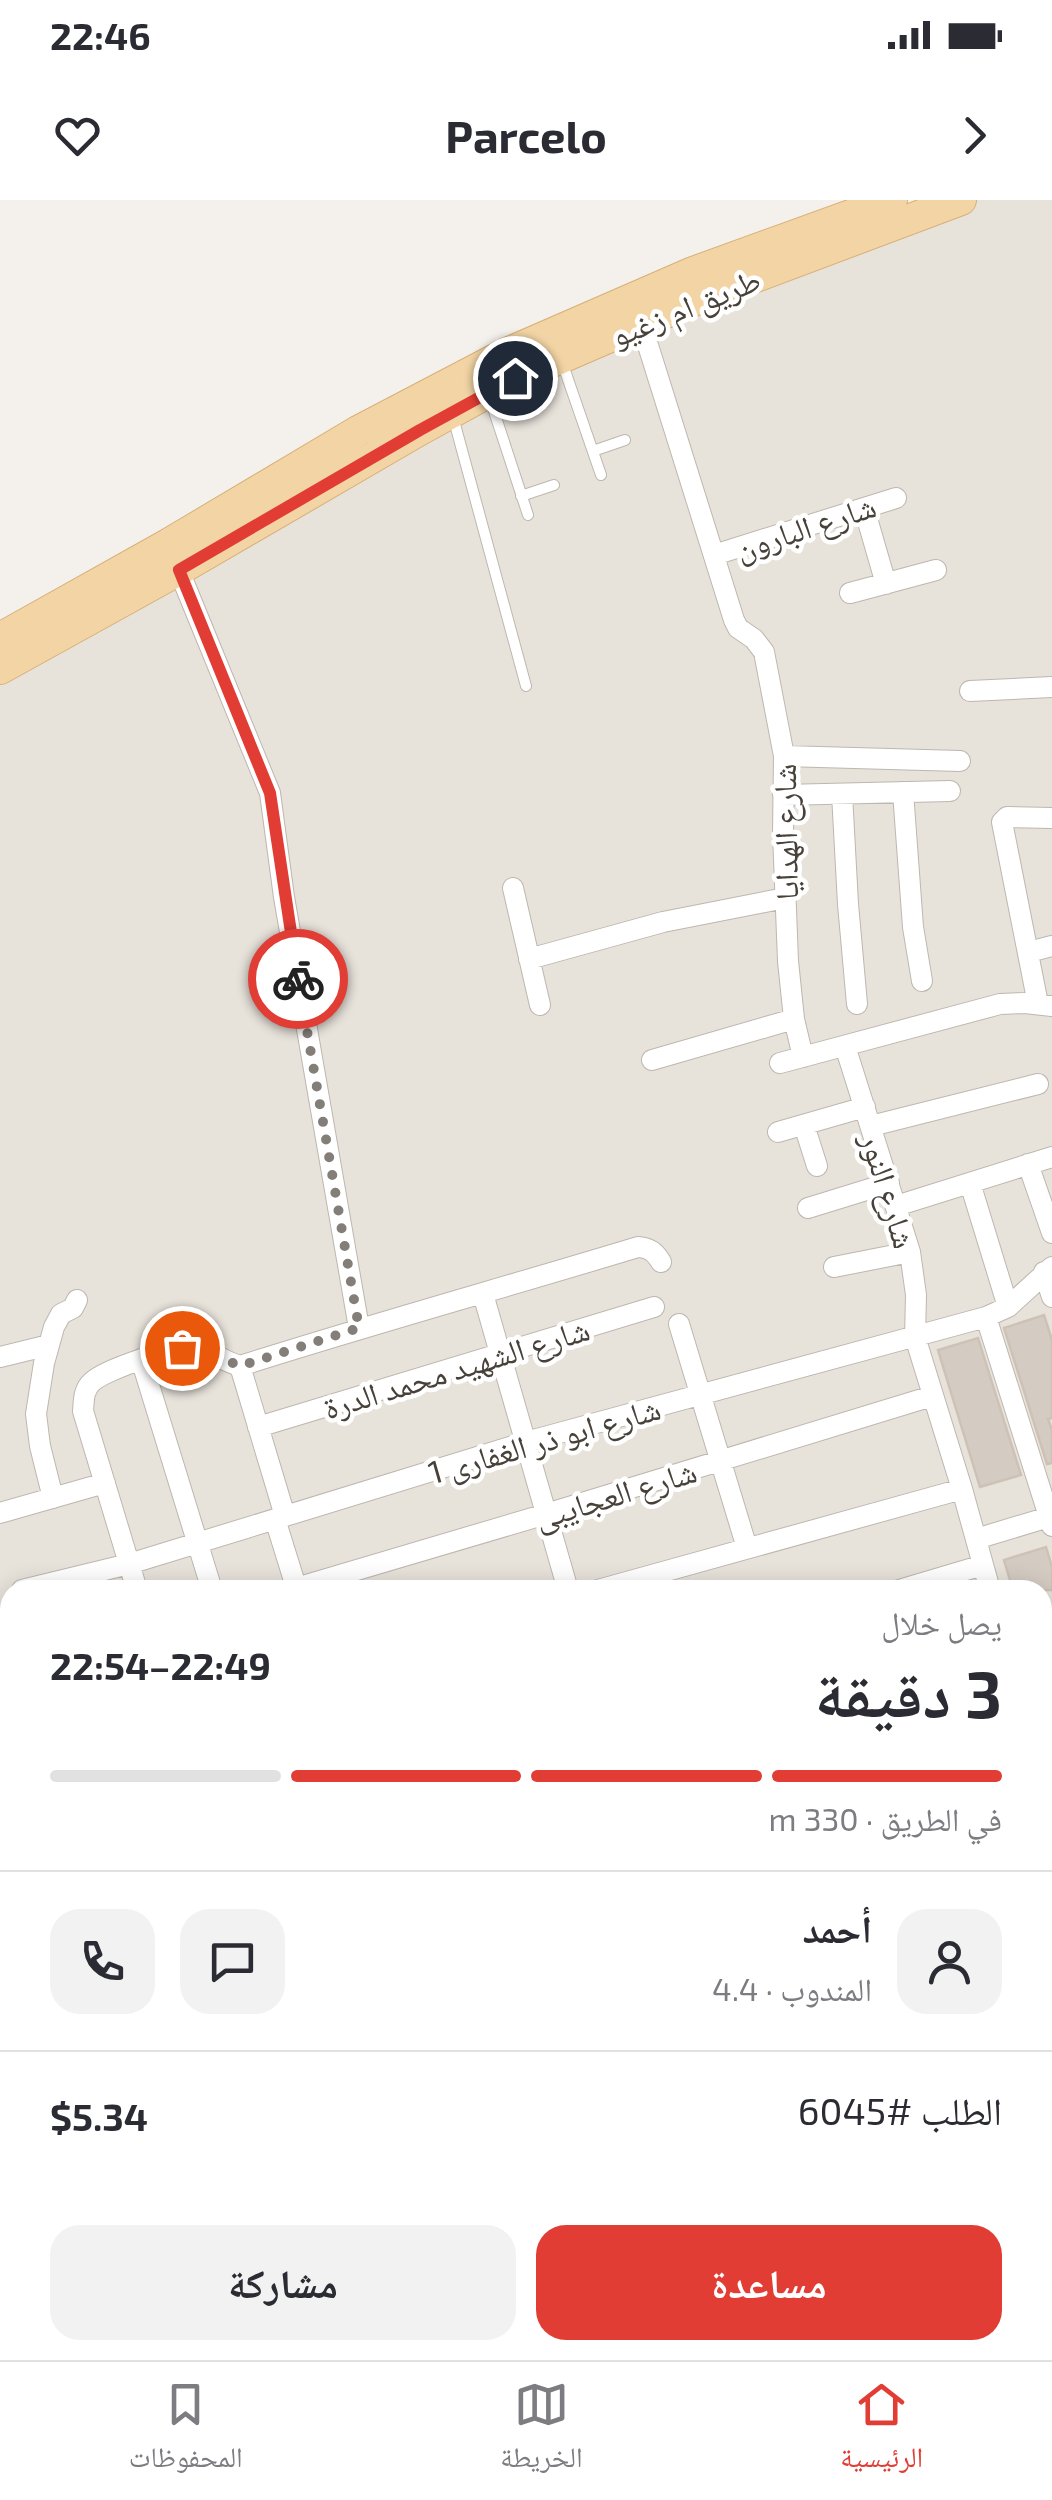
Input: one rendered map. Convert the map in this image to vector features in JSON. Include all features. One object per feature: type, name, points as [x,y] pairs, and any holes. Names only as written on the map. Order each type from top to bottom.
[{"type":"main road","name":"طريق ام زغيو","points":[[0,669],[358,431],[522,346],[699,284],[883,208],[961,200]]},
{"type":"main road","name":"طريق ام زغيو","points":[[0,638],[173,557],[488,393],[641,323],[699,284]]},
{"type":"street","points":[[641,323],[714,555]]},
{"type":"street","name":"شارع البارون","points":[[714,555],[896,498]]},
{"type":"street","points":[[864,508],[886,584]]},
{"type":"street","name":"شارع الهدايا","points":[[714,555],[738,628],[764,652],[784,756],[788,961],[802,1057]]},
{"type":"street","points":[[173,557],[270,793],[290,935],[359,1328]]},
{"type":"street","points":[[850,593],[936,570]]},
{"type":"street","points":[[970,692],[1052,687]]},
{"type":"street","points":[[784,756],[960,762]]},
{"type":"street","points":[[783,796],[950,790]]},
{"type":"street","points":[[903,792],[913,926],[922,981]]},
{"type":"street","points":[[842,794],[857,1004]]},
{"type":"street","points":[[780,1063],[1000,1004],[1045,1005],[1029,952],[1002,822],[1007,817],[1052,818]]},
{"type":"street","points":[[513,888],[540,1005]]},
{"type":"street","points":[[529,959],[663,922],[786,898]]},
{"type":"street","points":[[1029,952],[1052,946]]},
{"type":"street","points":[[652,1060],[794,1018]]},
{"type":"street","name":"شارع النور","points":[[845,1046],[910,1252],[916,1295],[915,1337],[987,1580]]},
{"type":"street","points":[[778,1132],[804,1124],[868,1117],[1038,1084]]},
{"type":"street","points":[[804,1124],[817,1166]]},
{"type":"street","points":[[896,1206],[1052,1157]]},
{"type":"street","points":[[1028,1164],[1052,1233]]},
{"type":"street","points":[[970,1182],[1008,1308]]},
{"type":"street","points":[[808,1208],[889,1184]]},
{"type":"street","points":[[134,1580],[83,1412],[84,1394],[92,1381],[182,1348],[194,1347],[240,1366],[638,1246],[648,1248],[661,1262]]},
{"type":"street","points":[[834,1267],[910,1252]]},
{"type":"street","points":[[1048,1270],[1052,1297]]},
{"type":"street","name":"شارع ابو ذر الغفارى 1","points":[[63,1580],[129,1564],[526,1442],[986,1317],[1008,1308],[1048,1270]]},
{"type":"street","points":[[483,1294],[565,1580]]},
{"type":"street","points":[[52,1498],[36,1414],[49,1346],[60,1314],[77,1300]]},
{"type":"street","name":"شارع الشهيد محمد الدرة","points":[[258,1427],[654,1308]]},
{"type":"street","points":[[976,1539],[1051,1520],[986,1317]]},
{"type":"street","points":[[679,1324],[747,1548]]},
{"type":"street","points":[[0,1357],[49,1346]]},
{"type":"street","points":[[141,1360],[209,1580]]},
{"type":"street","points":[[240,1366],[295,1580]]},
{"type":"street","name":"شارع العجايبى","points":[[327,1580],[932,1396]]},
{"type":"street","points":[[0,1513],[104,1483]]},
{"type":"street","points":[[633,1580],[962,1489]]},
{"type":"street","points":[[933,1580],[983,1565]]},
{"type":"lane","points":[[561,358],[601,475]]},
{"type":"lane","points":[[488,393],[528,514]]},
{"type":"lane","points":[[452,412],[526,686]]},
{"type":"lane","points":[[593,451],[625,440]]},
{"type":"lane","points":[[522,496],[554,484]]},
{"type":"shaded area","points":[[927,200],[1052,200],[1052,1580],[0,1580],[0,655],[262,507]]},
{"type":"building","points":[[1044,1315],[1052,1340],[1052,1418],[1048,1419],[1052,1463],[1047,1464],[1004,1328]]},
{"type":"building","points":[[978,1338],[1021,1475],[980,1487],[938,1350]]},
{"type":"building","points":[[1046,1547],[1052,1580],[1010,1580],[1004,1560]]},
{"type":"way so far","points":[[182,1348],[194,1347],[240,1366],[359,1328],[298,979]]},
{"type":"route","points":[[298,979],[270,793],[179,570],[515,378]]}]
